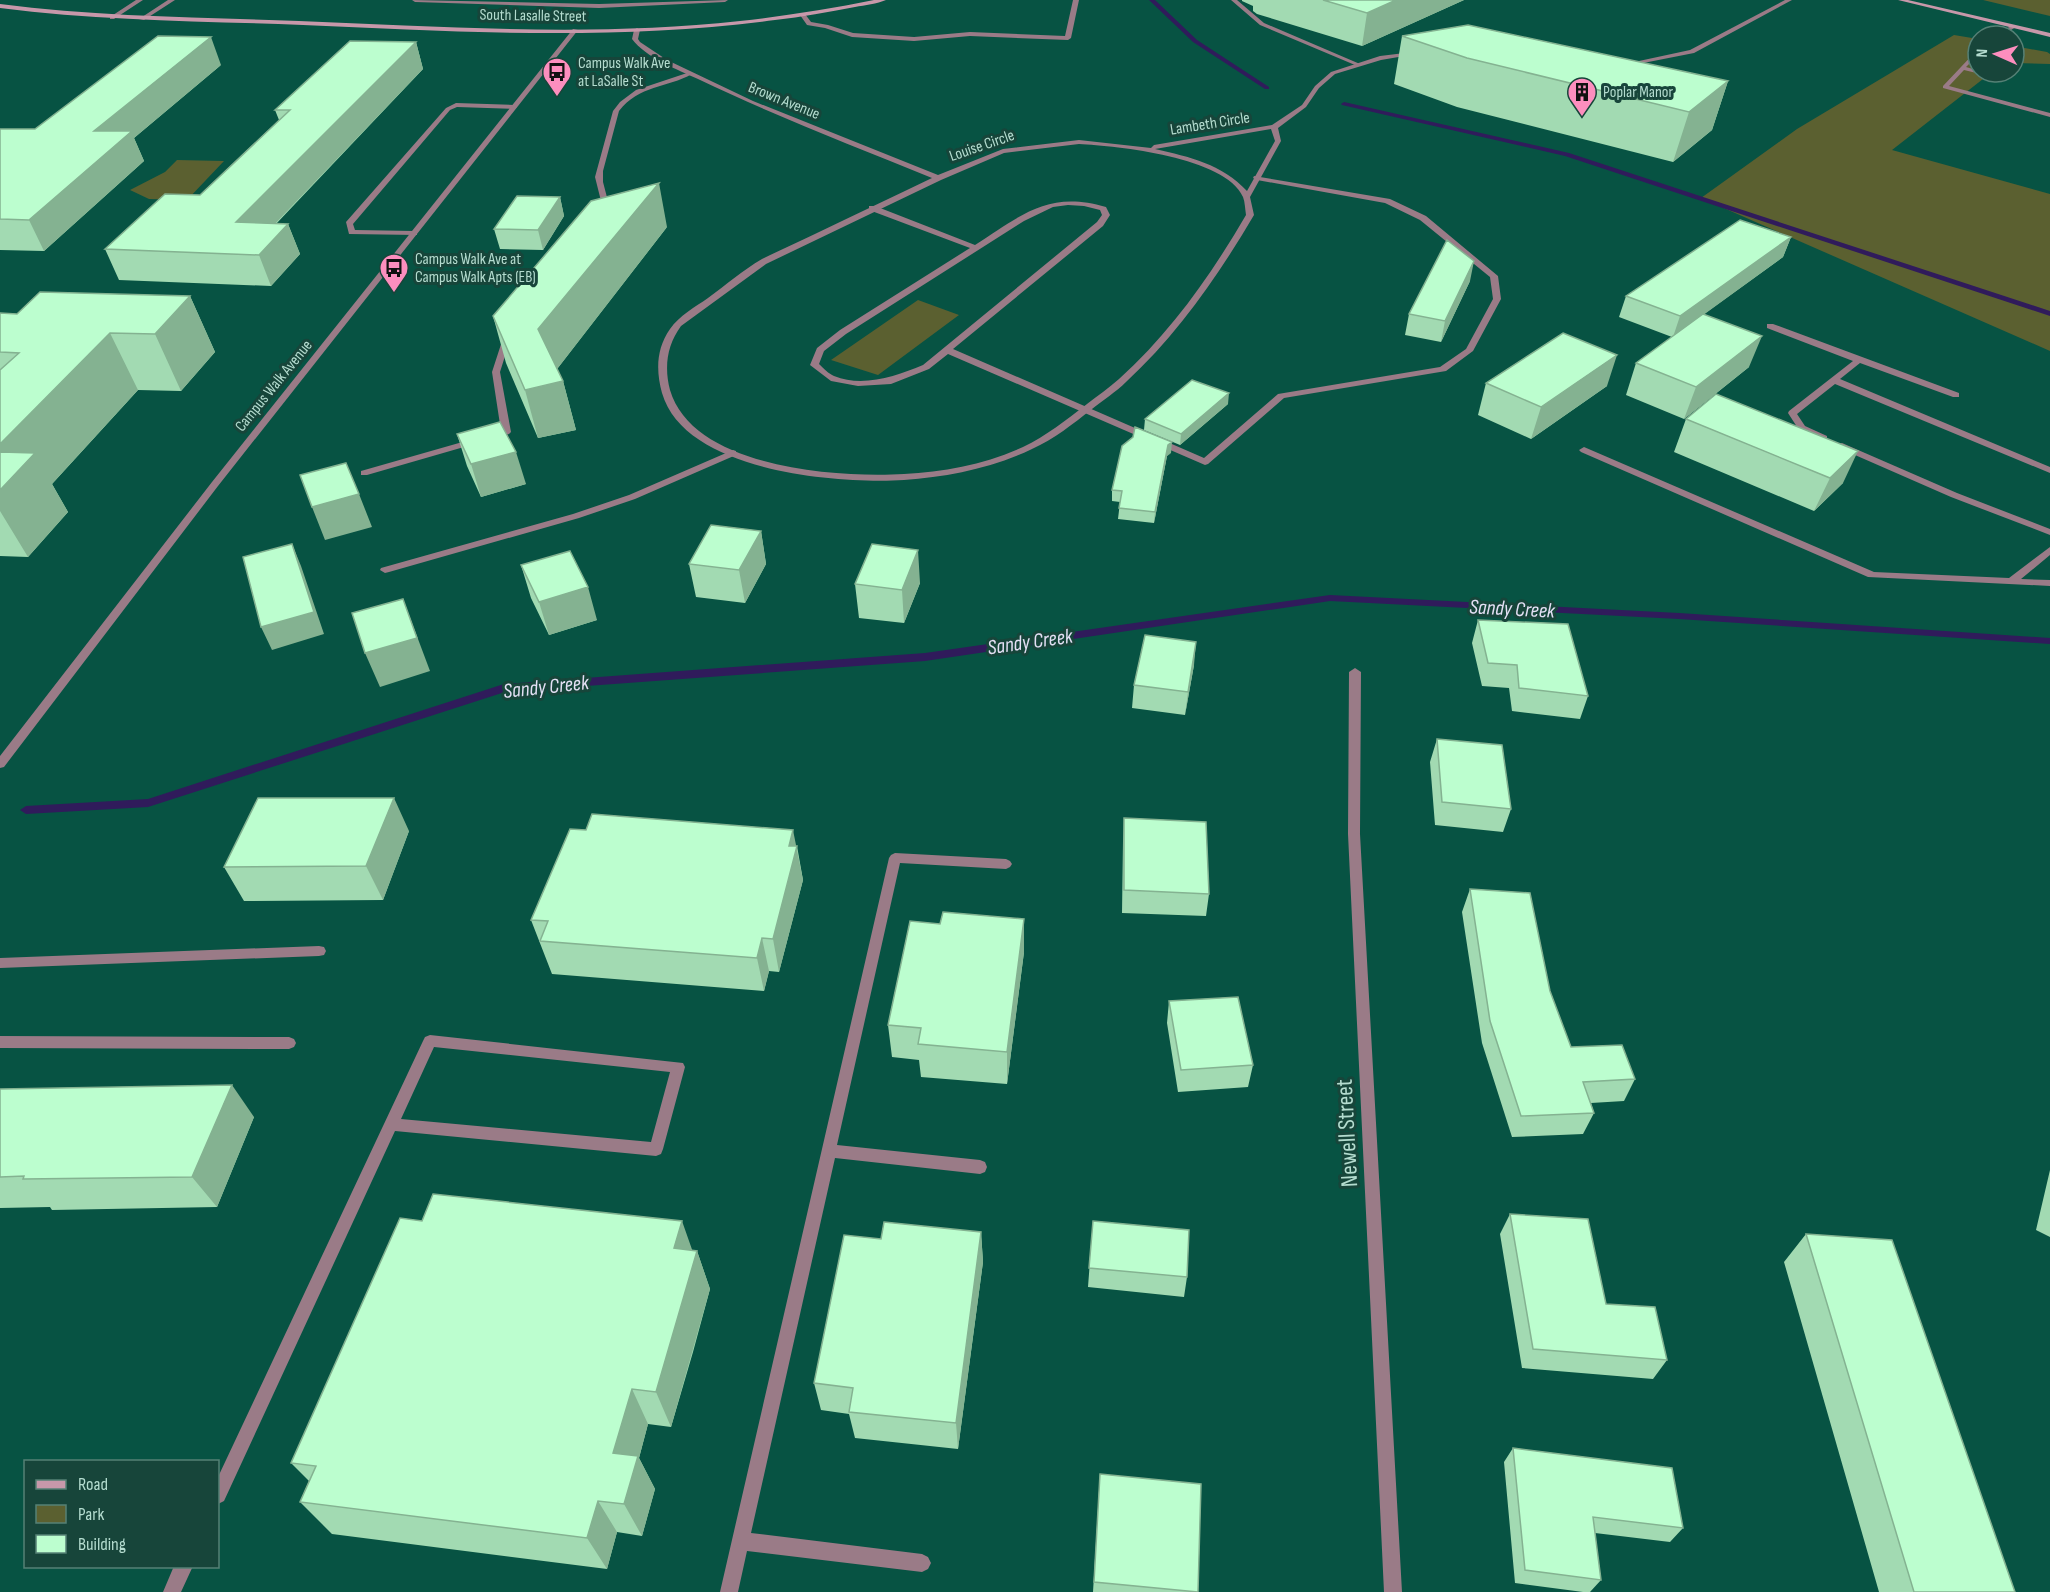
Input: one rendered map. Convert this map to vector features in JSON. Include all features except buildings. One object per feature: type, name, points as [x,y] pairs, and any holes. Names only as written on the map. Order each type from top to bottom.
[{"type":"street","points":[[112,18],[140,0]]},
{"type":"street","points":[[142,19],[172,0]]},
{"type":"street","points":[[415,0],[621,6],[725,0]]},
{"type":"street","name":"South Lasalle Street","points":[[0,6],[112,18],[637,30],[731,24],[803,15],[883,0]]},
{"type":"street","points":[[803,15],[809,24],[826,26],[852,35],[914,39],[970,34],[1068,38],[1076,0]]},
{"type":"street","points":[[1234,0],[1262,24],[1357,64]]},
{"type":"street","points":[[1623,64],[1692,52],[1789,0]]},
{"type":"street","points":[[1901,0],[2001,24]]},
{"type":"street","name":"Campus Walk Avenue","points":[[0,764],[215,484],[574,30]]},
{"type":"street","name":"Brown Avenue","points":[[637,30],[635,39],[638,43],[689,74],[751,102],[938,178]]},
{"type":"street","points":[[2026,30],[2050,35]]},
{"type":"street","name":"Lambeth Circle","points":[[1150,148],[1274,127],[1304,106],[1324,80],[1357,64],[1380,58],[1424,53]]},
{"type":"street","points":[[1966,64],[1946,87],[2050,115]]},
{"type":"street","points":[[1962,68],[1966,69]]},
{"type":"street","points":[[600,223],[606,208],[598,181],[600,160],[611,135],[615,112],[624,100],[639,92],[689,74]]},
{"type":"street","points":[[414,233],[352,232],[349,224],[448,109],[456,105],[514,107]]},
{"type":"street","name":"Lambeth Circle","points":[[1248,195],[1278,141],[1274,127]]},
{"type":"street","name":"Louise Circle","points":[[1079,142],[1150,148],[1223,174],[1248,195],[1251,204],[1250,215],[1203,291],[1139,366],[1043,440],[1018,453],[934,473],[903,477],[787,468],[764,464],[733,453],[690,426],[672,408],[665,391],[662,374],[663,352],[668,336],[678,324],[763,262],[872,208],[1003,151],[1079,142]]},
{"type":"street","points":[[949,351],[1205,462],[1281,396],[1443,369],[1469,351],[1497,299],[1494,276],[1432,225],[1423,218],[1387,201],[1257,178]]},
{"type":"street","points":[[1057,202],[1088,202],[1103,209],[1106,215],[1100,224],[949,351],[926,367],[891,381],[858,383],[831,378],[814,366],[820,350],[843,332],[976,248],[1057,202]]},
{"type":"street","points":[[872,208],[976,248]]},
{"type":"street","points":[[1770,326],[1956,395]]},
{"type":"street","points":[[364,473],[506,432],[496,372],[507,335],[515,327]]},
{"type":"street","points":[[1860,360],[1792,414],[1802,428],[1954,495],[2050,532]]},
{"type":"street","points":[[1834,380],[2050,470]]},
{"type":"street","points":[[1584,450],[1872,575],[2050,583]]},
{"type":"street","points":[[385,570],[576,516],[632,497],[733,453]]},
{"type":"street","points":[[2013,580],[2050,550]]},
{"type":"street","name":"Newell Street","points":[[1355,672],[1354,834],[1393,1592]]},
{"type":"street","points":[[729,1592],[895,858],[1006,864]]},
{"type":"street","points":[[0,963],[319,951]]},
{"type":"street","points":[[219,1493],[391,1124],[430,1041],[678,1067],[656,1149],[391,1124]]},
{"type":"street","points":[[0,1042],[289,1043]]},
{"type":"street","points":[[828,1151],[980,1167]]},
{"type":"street","points":[[740,1541],[922,1563]]},
{"type":"street","points":[[172,1592],[183,1568]]},
{"type":"green space","points":[[1983,0],[2050,0],[2050,16]]},
{"type":"green space","points":[[1954,35],[1966,37],[1966,84],[1977,84],[1892,150],[2050,194],[2050,351],[1701,198],[1797,129]]},
{"type":"green space","points":[[2026,48],[2047,52],[2050,54],[2050,64],[2026,63]]},
{"type":"green space","points":[[177,160],[224,161],[187,200],[149,199],[130,190],[165,172]]},
{"type":"green space","points":[[918,300],[959,315],[878,375],[831,360]]},
{"type":"waterway","points":[[1152,0],[1195,41],[1267,88]]},
{"type":"waterway","points":[[1344,104],[1567,154],[2050,314]]},
{"type":"waterway","name":"Sandy Creek","points":[[26,810],[148,803],[504,688],[925,657],[1330,598],[1679,616],[2050,641]]},
{"type":"place","name":"Campus Walk Ave at LaSalle St","points":[[557,98]]},
{"type":"place","name":"Poplar Manor","points":[[1582,118]]},
{"type":"place","name":"Campus Walk Ave at Campus Walk Apts (EB)","points":[[394,294]]}]
